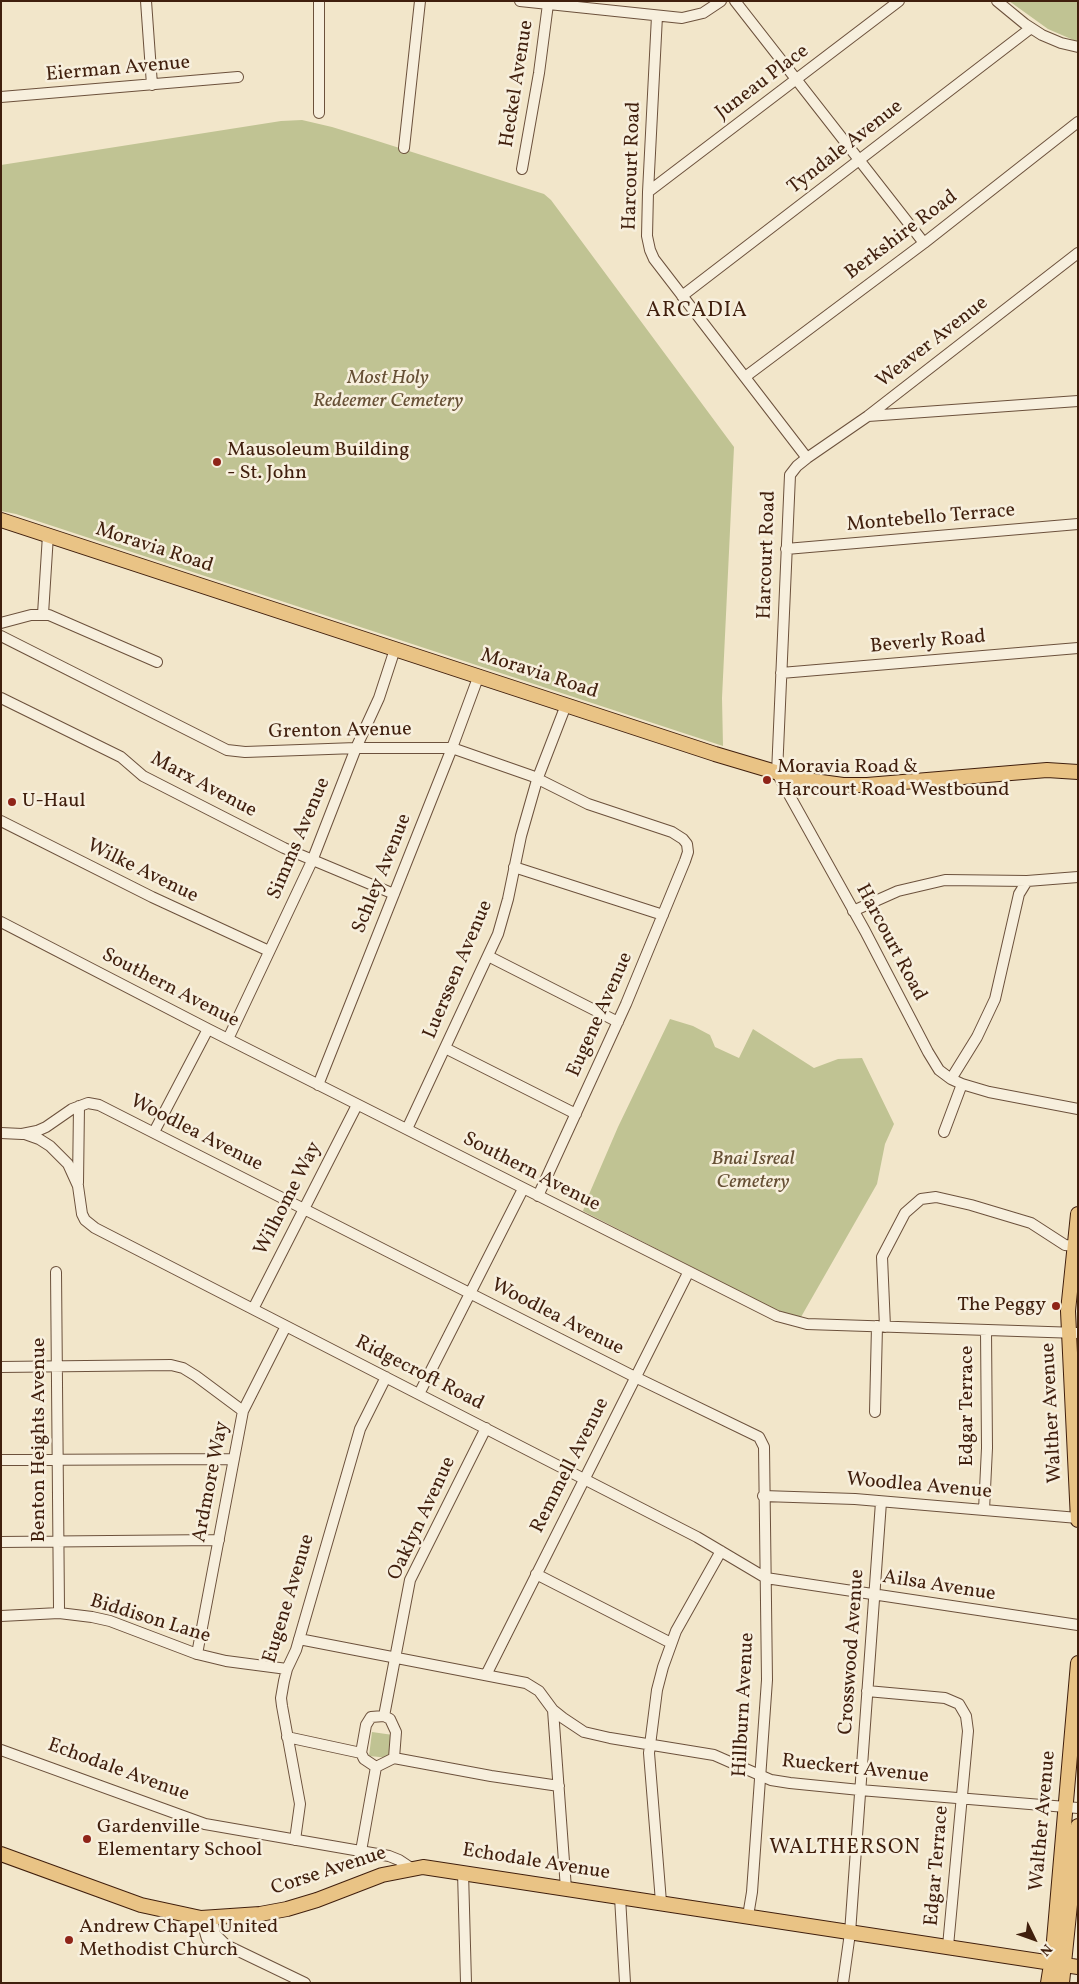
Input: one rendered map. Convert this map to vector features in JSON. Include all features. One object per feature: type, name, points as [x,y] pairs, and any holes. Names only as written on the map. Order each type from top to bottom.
[{"type":"main road","name":"Moravia Road","points":[[1,520],[566,705],[777,773],[814,783],[844,785],[1046,770],[1078,772]]},
{"type":"main road","name":"Walther Avenue","points":[[1078,1214],[1068,1311],[1073,1333],[1078,1519]]},
{"type":"main road","name":"Walther Avenue","points":[[1048,1983],[1065,1965],[1078,1663]]},
{"type":"main road","name":"Walther Avenue","points":[[1062,1983],[1078,1826]]},
{"type":"main road","name":"Corse Avenue","points":[[1,1854],[141,1905],[206,1918],[260,1914],[287,1909],[317,1900],[382,1875],[411,1868]]},
{"type":"main road","name":"Echodale Avenue","points":[[411,1868],[434,1867],[1065,1965]]},
{"type":"street","points":[[146,1],[152,84]]},
{"type":"street","points":[[319,1],[319,113]]},
{"type":"street","points":[[404,148],[420,1]]},
{"type":"street","points":[[520,1],[682,18],[693,17],[703,13],[721,1]]},
{"type":"street","points":[[735,1],[924,242]]},
{"type":"street","name":"Juneau Place","points":[[648,192],[899,1]]},
{"type":"street","points":[[997,1],[1031,28],[1049,38],[1078,47]]},
{"type":"street","name":"Heckel Avenue","points":[[522,169],[539,73],[548,4]]},
{"type":"street","name":"Harcourt Road","points":[[657,16],[648,192],[647,236],[650,250],[654,259],[807,458],[794,469],[789,480],[777,773],[928,1052],[940,1070],[951,1079]]},
{"type":"street","name":"Tyndale Avenue","points":[[682,296],[1031,28]]},
{"type":"street","name":"Eierman Avenue","points":[[1,97],[238,77]]},
{"type":"street","name":"Berkshire Road","points":[[745,377],[924,242],[1078,122]]},
{"type":"street","name":"Weaver Avenue","points":[[807,458],[868,416],[1078,253]]},
{"type":"street","points":[[868,416],[1078,401]]},
{"type":"street","name":"Montebello Terrace","points":[[786,549],[1078,524]]},
{"type":"street","points":[[43,614],[48,536]]},
{"type":"street","points":[[1,623],[31,615],[43,614],[59,618],[157,662]]},
{"type":"street","name":"Grenton Avenue","points":[[1,636],[227,750],[245,752],[356,748],[452,748],[532,776],[606,811],[678,834],[687,844]]},
{"type":"street","name":"Beverly Road","points":[[781,673],[1078,648]]},
{"type":"street","name":"Simms Avenue","points":[[228,1039],[312,861],[356,748],[379,698],[395,649]]},
{"type":"street","name":"Schley Avenue","points":[[318,1085],[452,748],[479,675]]},
{"type":"street","name":"Marx Avenue","points":[[1,698],[121,757],[141,775],[150,780],[312,861],[394,894]]},
{"type":"street","name":"Luerssen Avenue","points":[[408,1129],[504,918],[514,867],[537,780],[566,705]]},
{"type":"street","name":"Wilke Avenue","points":[[1,821],[145,894],[269,951]]},
{"type":"street","name":"Eugene Avenue","points":[[538,1196],[618,1022],[685,861],[688,852],[687,844]]},
{"type":"street","points":[[514,867],[663,915]]},
{"type":"street","points":[[853,911],[898,891],[931,882],[967,879],[1027,881],[1078,878]]},
{"type":"street","points":[[1027,881],[1019,894],[995,999],[978,1036],[951,1079],[988,1092],[1078,1109]]},
{"type":"street","name":"Southern Avenue","points":[[1,922],[688,1273],[767,1312],[790,1321],[807,1324],[1073,1333]]},
{"type":"street","points":[[488,956],[618,1022]]},
{"type":"street","points":[[154,1132],[208,1029]]},
{"type":"street","points":[[446,1048],[576,1114]]},
{"type":"street","points":[[944,1132],[962,1084]]},
{"type":"street","name":"Woodlea Avenue","points":[[79,1106],[88,1103],[99,1105],[470,1294],[759,1437],[764,1447],[763,1496],[881,1502],[1078,1519]]},
{"type":"street","name":"Wilhome Way","points":[[252,1309],[357,1104]]},
{"type":"street","points":[[1,1133],[25,1134],[46,1127],[79,1106]]},
{"type":"street","name":"Ridgecroft Road","points":[[79,1106],[78,1186],[82,1214],[85,1220],[95,1228],[584,1478],[721,1551],[766,1578]]},
{"type":"street","name":"Ridgecroft Road","points":[[25,1134],[39,1139],[58,1153],[68,1164],[78,1186]]},
{"type":"street","points":[[419,1394],[523,1189]]},
{"type":"street","points":[[875,1412],[881,1326],[881,1262],[884,1251],[909,1208],[925,1197],[945,1198],[1020,1219],[1031,1223],[1065,1245],[1076,1245]]},
{"type":"street","name":"Benton Heights Avenue","points":[[56,1272],[59,1608]]},
{"type":"street","name":"Remmell Avenue","points":[[486,1674],[688,1273]]},
{"type":"street","name":"Ardmore Way","points":[[197,1654],[242,1411],[286,1326]]},
{"type":"street","name":"Edgar Terrace","points":[[984,1510],[987,1448],[986,1331]]},
{"type":"street","points":[[1,1367],[177,1366],[196,1376],[242,1411]]},
{"type":"street","name":"Eugene Avenue","points":[[294,1840],[300,1804],[281,1698],[287,1669],[299,1639],[360,1429],[386,1377]]},
{"type":"street","name":"Oaklyn Avenue","points":[[384,1716],[410,1580],[486,1428]]},
{"type":"street","points":[[1,1460],[234,1459]]},
{"type":"street","name":"Hillburn Avenue","points":[[748,1916],[752,1892],[767,1680],[763,1496]]},
{"type":"street","name":"Crosswood Avenue","points":[[844,1983],[850,1932],[881,1502]]},
{"type":"street","points":[[1,1542],[219,1540]]},
{"type":"street","points":[[661,1902],[650,1744],[657,1690],[671,1643],[721,1551]]},
{"type":"street","points":[[536,1574],[671,1643]]},
{"type":"street","name":"Ailsa Avenue","points":[[766,1578],[1078,1625]]},
{"type":"street","name":"Biddison Lane","points":[[1,1616],[59,1613],[92,1617],[110,1621],[197,1654],[226,1662],[287,1669]]},
{"type":"street","points":[[299,1639],[518,1681],[533,1686],[544,1696],[553,1710],[566,1889]]},
{"type":"street","name":"Edgar Terrace","points":[[867,1691],[945,1698],[952,1700],[964,1709],[968,1731],[948,1946]]},
{"type":"street","name":"Rueckert Avenue","points":[[553,1710],[568,1723],[584,1732],[714,1755],[760,1776],[790,1783],[1071,1807]]},
{"type":"street","points":[[376,1767],[364,1759],[361,1753],[366,1725],[371,1717],[384,1716],[390,1719],[396,1732],[394,1758]]},
{"type":"street","points":[[287,1737],[361,1753]]},
{"type":"street","name":"Echodale Avenue","points":[[1,1750],[205,1824],[361,1851],[399,1860],[411,1868]]},
{"type":"street","points":[[376,1767],[394,1758],[491,1776],[559,1786]]},
{"type":"street","points":[[361,1851],[376,1767]]},
{"type":"street","points":[[463,1872],[466,1983]]},
{"type":"street","points":[[620,1896],[625,1980],[636,1983]]},
{"type":"street","points":[[206,1918],[215,1934],[226,1945],[305,1983]]},
{"type":"green space","points":[[1009,1],[1078,1],[1078,42],[1048,29]]},
{"type":"green space","name":"Most Holy Redeemer Cemetery","points":[[302,120],[368,138],[544,194],[551,200],[734,447],[722,698],[723,746],[16,514],[1,511],[1,165],[281,121]]},
{"type":"green space","name":"Bnai Isreal Cemetery","points":[[670,1019],[693,1026],[710,1035],[715,1047],[739,1058],[753,1029],[814,1068],[838,1059],[862,1058],[894,1124],[885,1144],[877,1184],[801,1317],[781,1312],[768,1306],[583,1211],[618,1127]]},
{"type":"green space","points":[[372,1732],[393,1735],[390,1758],[369,1756]]},
{"type":"place","name":"Mausoleum Building - St. John","points":[[217,462]]},
{"type":"place","name":"Moravia Road & Harcourt Road Westbound","points":[[767,780]]},
{"type":"place","name":"U-Haul","points":[[12,802]]},
{"type":"place","name":"The Peggy","points":[[1056,1306]]},
{"type":"place","name":"Gardenville Elementary School","points":[[87,1839]]},
{"type":"place","name":"Andrew Chapel United Methodist Church","points":[[69,1940]]},
{"type":"district","name":"ARCADIA","points":[[697,312]]},
{"type":"district","name":"WALTHERSON","points":[[845,1849]]}]
